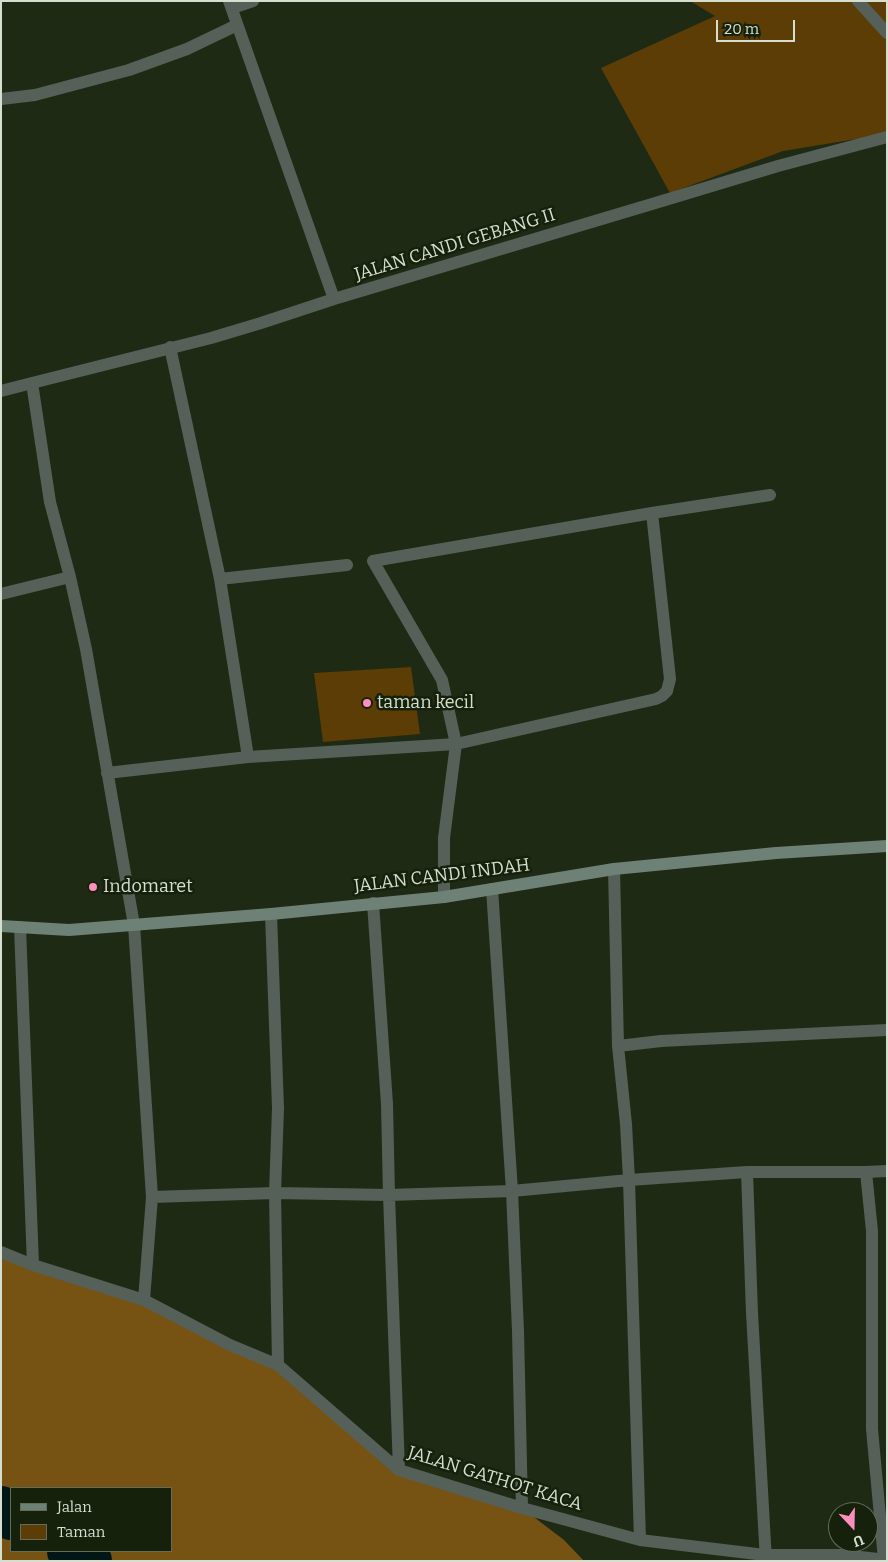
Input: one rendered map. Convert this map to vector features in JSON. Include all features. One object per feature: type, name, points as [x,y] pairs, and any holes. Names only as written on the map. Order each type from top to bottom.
[{"type":"street","points":[[253,1],[230,5],[334,299]]},
{"type":"street","points":[[858,1],[887,33]]},
{"type":"street","points":[[1,99],[35,95],[129,70],[187,49],[237,26]]},
{"type":"street","name":"JALAN CANDI GEBANG II","points":[[1,391],[211,338],[334,299],[778,166],[887,137]]},
{"type":"street","points":[[170,348],[220,579],[248,757]]},
{"type":"street","points":[[32,383],[50,502],[86,648],[134,925],[152,1197],[144,1300]]},
{"type":"street","points":[[444,897],[444,838],[456,744],[442,680],[373,561],[652,513],[770,495]]},
{"type":"street","points":[[107,773],[248,757],[456,744],[656,699],[667,691],[670,679],[652,513]]},
{"type":"street","points":[[220,579],[347,566]]},
{"type":"street","points":[[1,594],[70,577]]},
{"type":"street","name":"JALAN CANDI INDAH","points":[[1,926],[69,930],[271,914],[444,897],[614,869],[776,853],[887,846]]},
{"type":"street","points":[[614,869],[618,1046],[626,1124],[629,1180],[640,1540]]},
{"type":"street","points":[[492,888],[512,1191],[518,1331],[522,1508]]},
{"type":"street","points":[[373,903],[387,1104],[399,1470]]},
{"type":"street","points":[[271,914],[278,1108],[275,1193],[278,1365]]},
{"type":"street","points":[[20,927],[33,1265]]},
{"type":"street","points":[[618,1046],[661,1041],[887,1030]]},
{"type":"street","points":[[152,1197],[275,1193],[389,1195],[512,1191],[629,1180],[747,1172],[887,1171]]},
{"type":"street","points":[[747,1172],[752,1313],[765,1558]]},
{"type":"street","points":[[866,1172],[872,1230],[872,1429],[885,1560]]},
{"type":"street","name":"JALAN GATHOT KACA","points":[[1,1252],[33,1265],[144,1300],[230,1345],[278,1365],[399,1470],[522,1508],[640,1540],[765,1558],[885,1560]]},
{"type":"green space","points":[[690,1],[887,1],[887,134],[783,151],[670,193],[601,68],[715,16]]},
{"type":"green space","name":"taman kecil","points":[[411,667],[420,734],[323,742],[314,673]]},
{"type":"shaded area","points":[[1,1250],[144,1300],[278,1365],[399,1470],[522,1508],[564,1540],[584,1561],[1,1561]]},
{"type":"waterway","points":[[1,1510],[10,1515]]},
{"type":"waterway","points":[[73,1552],[88,1561]]},
{"type":"place","name":"taman kecil","points":[[367,703]]},
{"type":"place","name":"Indomaret","points":[[93,887]]}]
